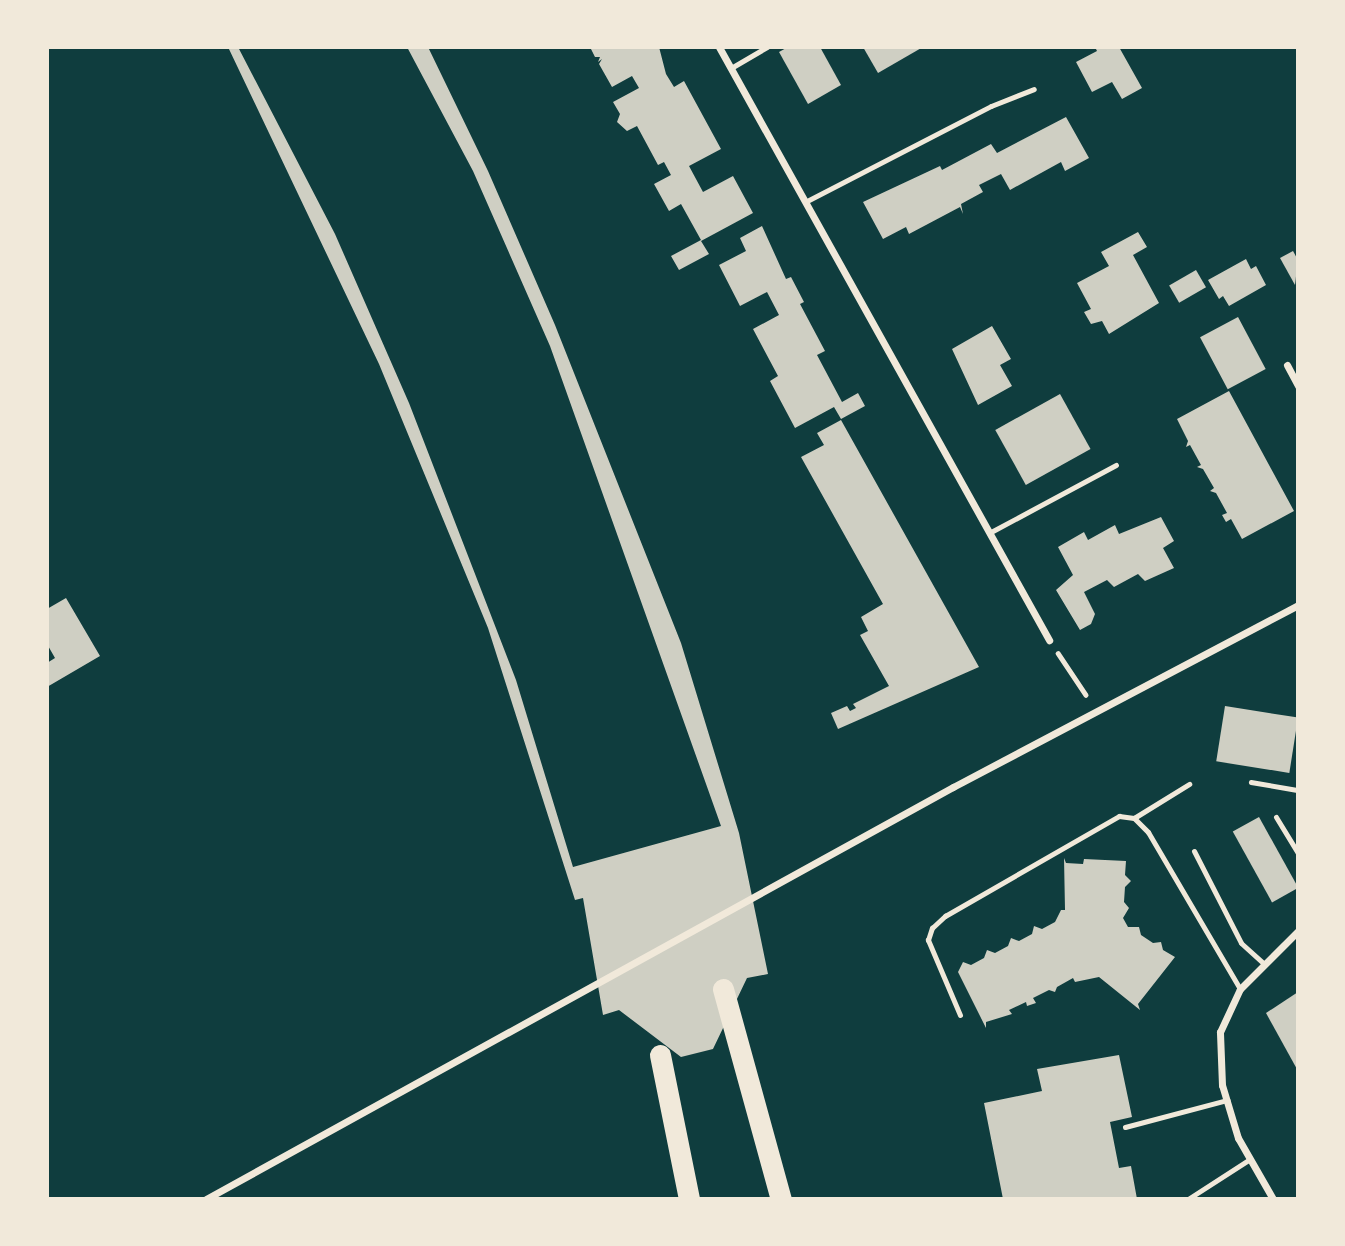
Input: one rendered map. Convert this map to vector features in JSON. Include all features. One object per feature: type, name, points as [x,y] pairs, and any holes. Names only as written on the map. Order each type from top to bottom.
[{"type":"highway","points":[[723,989],[781,1199]]},
{"type":"highway","points":[[660,1055],[690,1199]]},
{"type":"street","points":[[719,47],[1049,640]]},
{"type":"street","points":[[1287,365],[1298,386]]},
{"type":"street","points":[[206,1199],[798,871],[1298,605]]},
{"type":"street","points":[[1273,1199],[1250,1159],[1227,1100],[1220,1032],[1240,989],[1263,963],[1298,931]]},
{"type":"lane","points":[[731,68],[767,47]]},
{"type":"lane","points":[[805,202],[992,106],[1034,89]]},
{"type":"lane","points":[[989,533],[1115,466]]},
{"type":"lane","points":[[960,1015],[928,940],[932,928],[945,916],[1119,817],[1134,818],[1189,783]]},
{"type":"lane","points":[[1276,817],[1298,853]]},
{"type":"lane","points":[[1134,818],[1148,832],[1240,989]]},
{"type":"lane","points":[[1194,851],[1241,943],[1263,963]]},
{"type":"lane","points":[[1125,1127],[1227,1100]]},
{"type":"lane","points":[[1188,1199],[1250,1159]]},
{"type":"path","points":[[1049,640],[1099,713]]},
{"type":"path","points":[[1251,782],[1298,789]]},
{"type":"building","points":[[228,47],[238,47],[335,234],[409,403],[516,680],[573,867],[721,826],[550,346],[473,171],[407,47],[428,47],[488,171],[555,325],[681,643],[739,833],[768,974],[747,978],[713,1049],[681,1057],[619,1010],[603,1015],[583,898],[575,900],[488,628],[379,364]]},
{"type":"building","points":[[590,47],[659,47],[666,74],[674,87],[684,81],[721,149],[689,166],[703,192],[733,176],[753,213],[701,241],[709,254],[679,270],[671,256],[701,240],[681,204],[669,211],[654,184],[671,175],[664,162],[658,165],[637,126],[627,131],[617,122],[620,114],[613,102],[639,88],[632,76],[612,87],[599,64],[602,59],[598,62],[600,57],[595,57]]},
{"type":"building","points":[[788,47],[820,47],[841,85],[808,104],[779,52]]},
{"type":"building","points":[[863,47],[923,47],[878,73]]},
{"type":"building","points":[[1095,47],[1119,47],[1142,88],[1122,99],[1112,82],[1092,92],[1076,62],[1097,51]]},
{"type":"building","points":[[1066,117],[1089,158],[1065,171],[1061,162],[1010,190],[1001,174],[979,185],[983,192],[961,204],[963,214],[960,207],[909,234],[906,227],[883,239],[863,202],[940,166],[942,170],[991,144],[997,153]]},
{"type":"building","points":[[762,226],[786,279],[791,277],[804,302],[800,304],[825,351],[817,355],[842,402],[858,393],[865,406],[841,419],[834,407],[795,428],[770,381],[778,376],[753,329],[779,315],[767,292],[740,306],[719,265],[746,251],[740,238]]},
{"type":"building","points":[[1138,232],[1147,247],[1133,255],[1159,303],[1109,334],[1102,321],[1091,324],[1084,312],[1091,309],[1077,283],[1109,266],[1101,252]]},
{"type":"building","points":[[1293,251],[1298,260],[1295,285],[1280,258]]},
{"type":"building","points":[[1246,259],[1251,269],[1256,266],[1266,285],[1229,306],[1223,296],[1219,299],[1208,280]]},
{"type":"building","points":[[1196,270],[1206,287],[1179,303],[1169,286]]},
{"type":"building","points":[[1238,317],[1266,369],[1228,389],[1200,337]]},
{"type":"building","points":[[992,326],[1011,359],[1000,365],[1012,386],[978,405],[952,349]]},
{"type":"building","points":[[1229,391],[1294,511],[1242,539],[1231,519],[1226,522],[1222,515],[1227,513],[1216,493],[1210,491],[1214,488],[1203,469],[1197,467],[1201,465],[1190,445],[1186,447],[1188,441],[1177,419]]},
{"type":"building","points":[[1060,394],[1091,449],[1026,485],[995,430]]},
{"type":"building","points":[[841,420],[979,667],[838,729],[831,713],[847,706],[850,711],[856,708],[853,704],[889,686],[860,635],[868,631],[861,617],[883,604],[801,457],[824,445],[817,433]]},
{"type":"building","points":[[1161,517],[1174,541],[1163,548],[1174,568],[1145,581],[1138,574],[1114,587],[1107,580],[1084,592],[1095,614],[1091,624],[1080,630],[1056,590],[1073,575],[1058,547],[1084,532],[1088,540],[1115,525],[1119,534]]},
{"type":"building","points":[[66,598],[100,656],[47,687],[47,663],[55,658],[47,644],[47,609]]},
{"type":"building","points":[[1225,706],[1298,718],[1289,773],[1216,761]]},
{"type":"building","points":[[1259,817],[1298,887],[1272,902],[1233,832]]},
{"type":"building","points":[[1064,858],[1066,863],[1083,864],[1084,859],[1126,861],[1125,875],[1131,881],[1125,887],[1124,902],[1129,908],[1123,918],[1128,927],[1139,927],[1141,935],[1153,943],[1161,942],[1163,950],[1175,957],[1138,1004],[1140,1010],[1099,977],[1075,982],[1073,978],[1057,987],[1055,992],[1049,990],[1033,998],[1036,1003],[1027,1006],[1026,1002],[1009,1010],[1012,1014],[986,1022],[986,1028],[958,972],[963,962],[971,965],[984,958],[987,950],[995,953],[1008,946],[1011,938],[1019,941],[1032,934],[1034,926],[1042,929],[1055,922],[1061,910],[1065,910]]},
{"type":"building","points":[[1298,992],[1298,1071],[1266,1013]]},
{"type":"building","points":[[1119,1055],[1132,1117],[1110,1122],[1119,1168],[1131,1166],[1137,1199],[1003,1199],[984,1103],[1042,1091],[1037,1069]]}]
